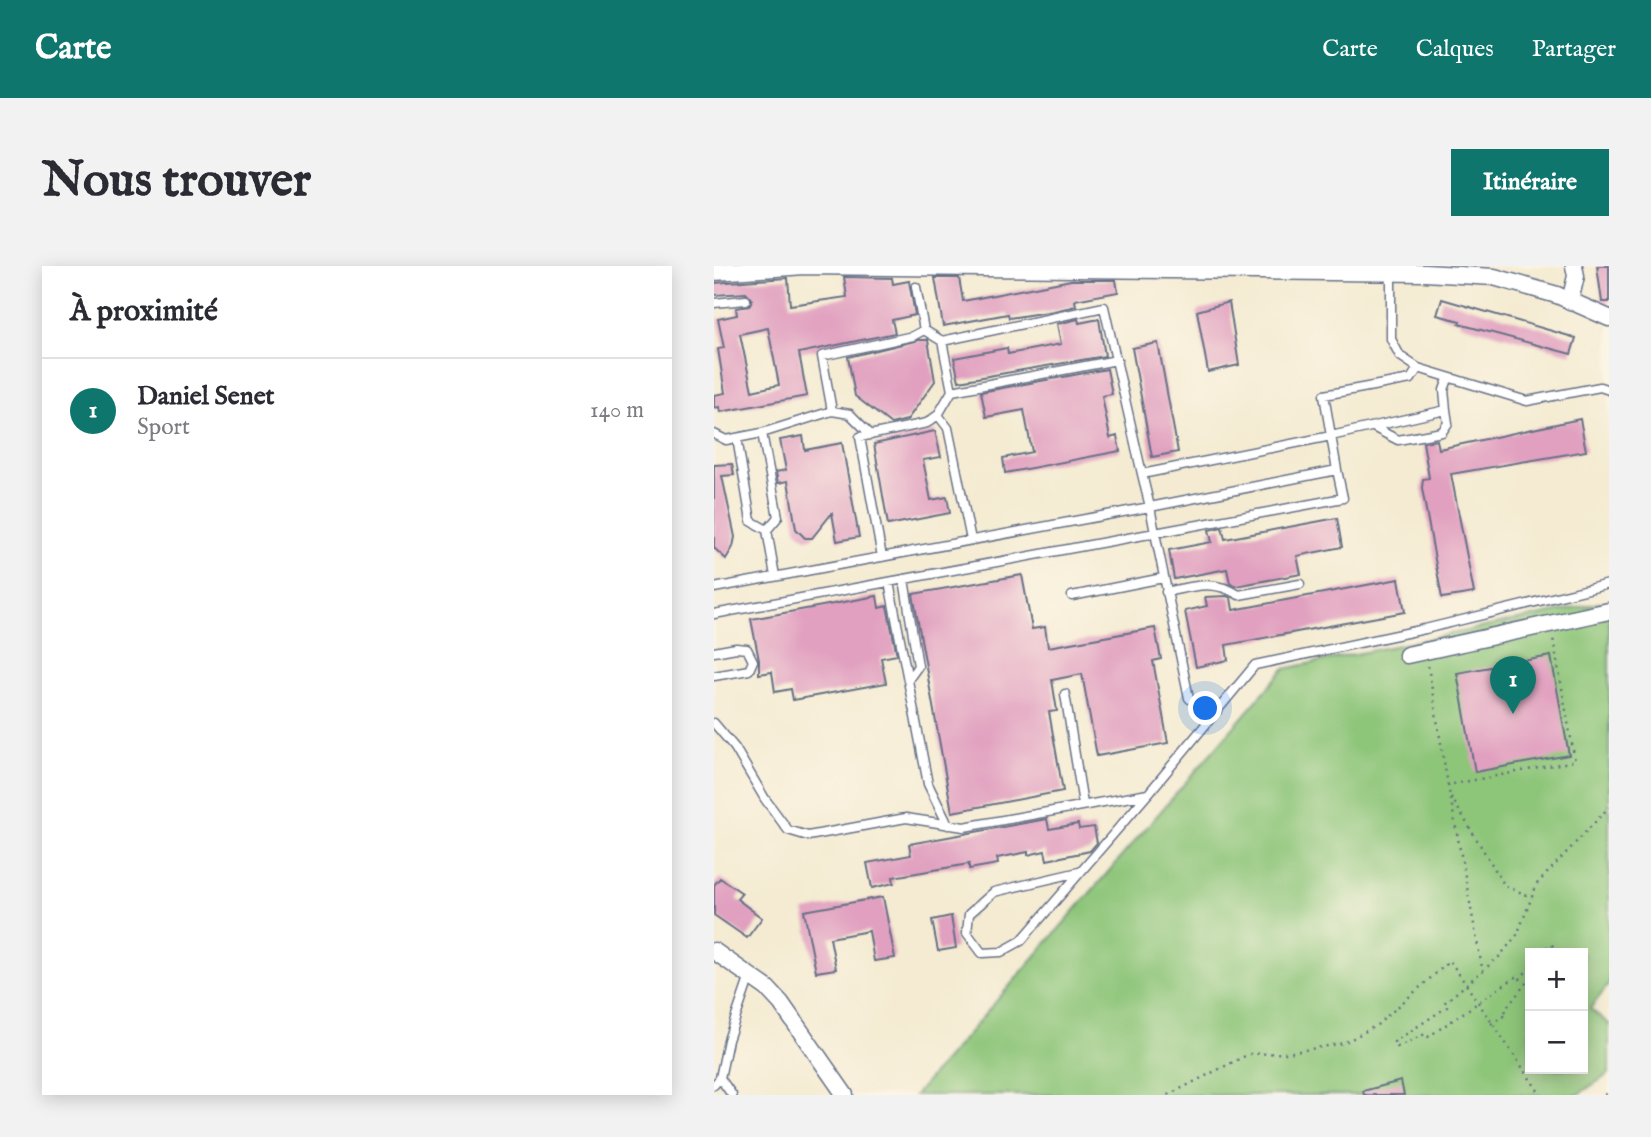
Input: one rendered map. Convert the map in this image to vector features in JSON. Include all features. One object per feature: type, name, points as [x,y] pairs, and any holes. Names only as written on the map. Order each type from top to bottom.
[{"type":"street","points":[[714,272],[806,266],[1205,268],[1494,277],[1570,301],[1609,318]]},
{"type":"street","points":[[1570,301],[1576,276],[1574,266]]},
{"type":"street","points":[[1407,655],[1609,611]]},
{"type":"street","points":[[714,951],[750,976],[781,1003],[845,1095]]},
{"type":"lane","points":[[1391,273],[1391,339],[1400,356],[1418,368],[1527,401],[1600,387],[1609,390]]},
{"type":"lane","points":[[916,287],[923,330]]},
{"type":"lane","points":[[714,303],[746,300]]},
{"type":"lane","points":[[923,330],[942,341],[1104,307],[1150,507],[1189,698],[1210,717]]},
{"type":"lane","points":[[832,411],[822,356],[913,336],[923,330]]},
{"type":"lane","points":[[882,557],[860,437],[927,423],[938,415],[952,391],[942,341]]},
{"type":"lane","points":[[952,391],[1117,360]]},
{"type":"lane","points":[[714,614],[1343,498],[1324,394],[1411,379],[1418,368]]},
{"type":"lane","points":[[1373,426],[1398,440],[1442,432],[1448,423],[1444,390],[1448,379]]},
{"type":"lane","points":[[1142,474],[1446,410]]},
{"type":"lane","points":[[714,434],[726,440],[737,438],[832,411],[850,414],[871,435]]},
{"type":"lane","points":[[938,415],[947,428],[971,540]]},
{"type":"lane","points":[[762,433],[778,517],[767,530]]},
{"type":"lane","points":[[737,438],[751,521],[767,530]]},
{"type":"lane","points":[[714,588],[1338,470]]},
{"type":"lane","points":[[767,530],[775,576]]},
{"type":"lane","points":[[1072,596],[1163,578]]},
{"type":"lane","points":[[904,579],[918,666],[908,680]]},
{"type":"lane","points":[[889,582],[928,785],[947,825]]},
{"type":"lane","points":[[1166,592],[1208,583],[1227,588],[1239,595],[1300,584]]},
{"type":"lane","points":[[1079,872],[994,892],[970,914],[967,933],[982,953],[1001,952],[1021,942],[1255,665],[1425,629],[1609,584]]},
{"type":"lane","points":[[714,652],[747,649],[753,662],[749,670],[714,676]]},
{"type":"lane","points":[[1065,694],[1083,804]]},
{"type":"lane","points":[[714,723],[735,748],[765,799],[789,830],[808,836],[906,818],[964,827],[1148,794]]},
{"type":"lane","points":[[714,1085],[720,1077],[728,1040],[750,976]]},
{"type":"lane","points":[[720,1077],[732,1095]]},
{"type":"path","points":[[1448,785],[1576,761],[1553,635]]},
{"type":"path","points":[[1428,663],[1483,973]]},
{"type":"path","points":[[1450,796],[1505,886],[1532,897]]},
{"type":"path","points":[[1525,973],[1520,979],[1517,976],[1428,1037],[1426,1034],[1396,1046],[1394,1042],[1447,1007],[1444,1003],[1483,973],[1517,935],[1537,884],[1609,807]]},
{"type":"path","points":[[1168,1095],[1249,1054],[1288,1053],[1344,1043],[1377,1025],[1450,961],[1541,1095]]},
{"type":"path","points":[[1491,1024],[1507,1014],[1505,1010],[1525,984]]},
{"type":"green space","points":[[1609,601],[1609,984],[1590,1009],[1609,1024],[1609,1074],[1577,1095],[915,1095],[1284,669]]},
{"type":"building","points":[[1597,266],[1609,266],[1609,302],[1602,302]]},
{"type":"building","points":[[844,277],[892,278],[893,284],[909,281],[915,315],[892,320],[895,333],[799,353],[807,396],[720,412],[719,407],[714,408],[714,395],[725,393],[718,349],[724,348],[718,319],[737,315],[736,308],[749,306],[752,300],[746,293],[714,295],[714,283],[788,278],[790,305],[847,297]],"holes":[[[768,328],[779,385],[752,391],[740,334]]]},
{"type":"building","points":[[935,278],[959,278],[963,301],[1071,280],[1116,280],[1118,292],[1075,300],[1076,306],[1054,311],[1009,318],[1008,314],[943,326]]},
{"type":"building","points":[[1442,299],[1576,338],[1571,354],[1459,324],[1460,321],[1437,315]]},
{"type":"building","points":[[1229,302],[1239,365],[1208,372],[1197,311]]},
{"type":"building","points":[[1078,319],[1079,323],[1099,319],[1105,356],[959,381],[954,358],[1007,348],[1008,354],[1061,344],[1057,324]]},
{"type":"building","points":[[928,340],[935,381],[907,420],[891,424],[855,396],[848,357]]},
{"type":"building","points":[[1158,343],[1178,452],[1152,457],[1132,348]]},
{"type":"building","points":[[1107,369],[1112,394],[1102,396],[1110,438],[1117,436],[1120,451],[1005,473],[1003,458],[1032,452],[1024,410],[986,417],[981,392]]},
{"type":"building","points":[[1580,419],[1586,451],[1451,474],[1474,593],[1442,598],[1422,488],[1423,479],[1429,478],[1423,442],[1437,440],[1439,449]]},
{"type":"building","points":[[935,431],[941,457],[923,460],[931,500],[947,497],[950,513],[888,525],[874,444]]},
{"type":"building","points":[[803,436],[805,450],[842,443],[859,537],[837,541],[832,513],[812,538],[805,538],[796,529],[788,481],[778,483],[776,472],[786,470],[780,440]]},
{"type":"building","points":[[732,464],[734,475],[722,476],[735,537],[726,559],[714,548],[714,465]]},
{"type":"building","points":[[1337,518],[1342,547],[1297,556],[1301,574],[1236,586],[1230,583],[1227,569],[1174,579],[1169,550],[1212,542],[1209,530],[1222,527],[1225,539]]},
{"type":"building","points":[[1022,575],[1032,629],[1045,627],[1048,647],[1155,628],[1161,659],[1153,661],[1168,743],[1097,756],[1082,674],[1052,680],[1057,711],[1049,712],[1063,791],[952,812],[913,594]]},
{"type":"building","points":[[1399,579],[1405,612],[1226,645],[1228,660],[1196,667],[1185,611],[1207,606],[1205,597],[1227,596],[1231,598],[1233,610]]},
{"type":"building","points":[[877,596],[879,608],[887,606],[897,655],[881,658],[886,683],[793,700],[791,689],[775,692],[772,672],[759,674],[751,619]]},
{"type":"building","points":[[1551,656],[1569,755],[1475,772],[1457,673]]},
{"type":"building","points":[[1047,819],[1049,829],[1078,824],[1079,829],[1094,827],[1097,843],[1090,851],[1047,860],[1045,851],[1028,855],[1028,852],[997,858],[998,864],[969,869],[969,864],[893,877],[894,883],[872,888],[867,863],[911,855],[909,844]]},
{"type":"building","points":[[720,878],[742,893],[737,899],[762,918],[747,938],[714,915],[714,885]]},
{"type":"building","points":[[883,897],[895,958],[874,961],[869,931],[830,938],[836,969],[816,972],[804,911]]},
{"type":"building","points":[[951,916],[956,948],[938,951],[932,920]]},
{"type":"building","points":[[1401,1081],[1404,1095],[1364,1095],[1363,1091]]},
{"type":"place","name":"Daniel Senet","points":[[1513,714]]}]
